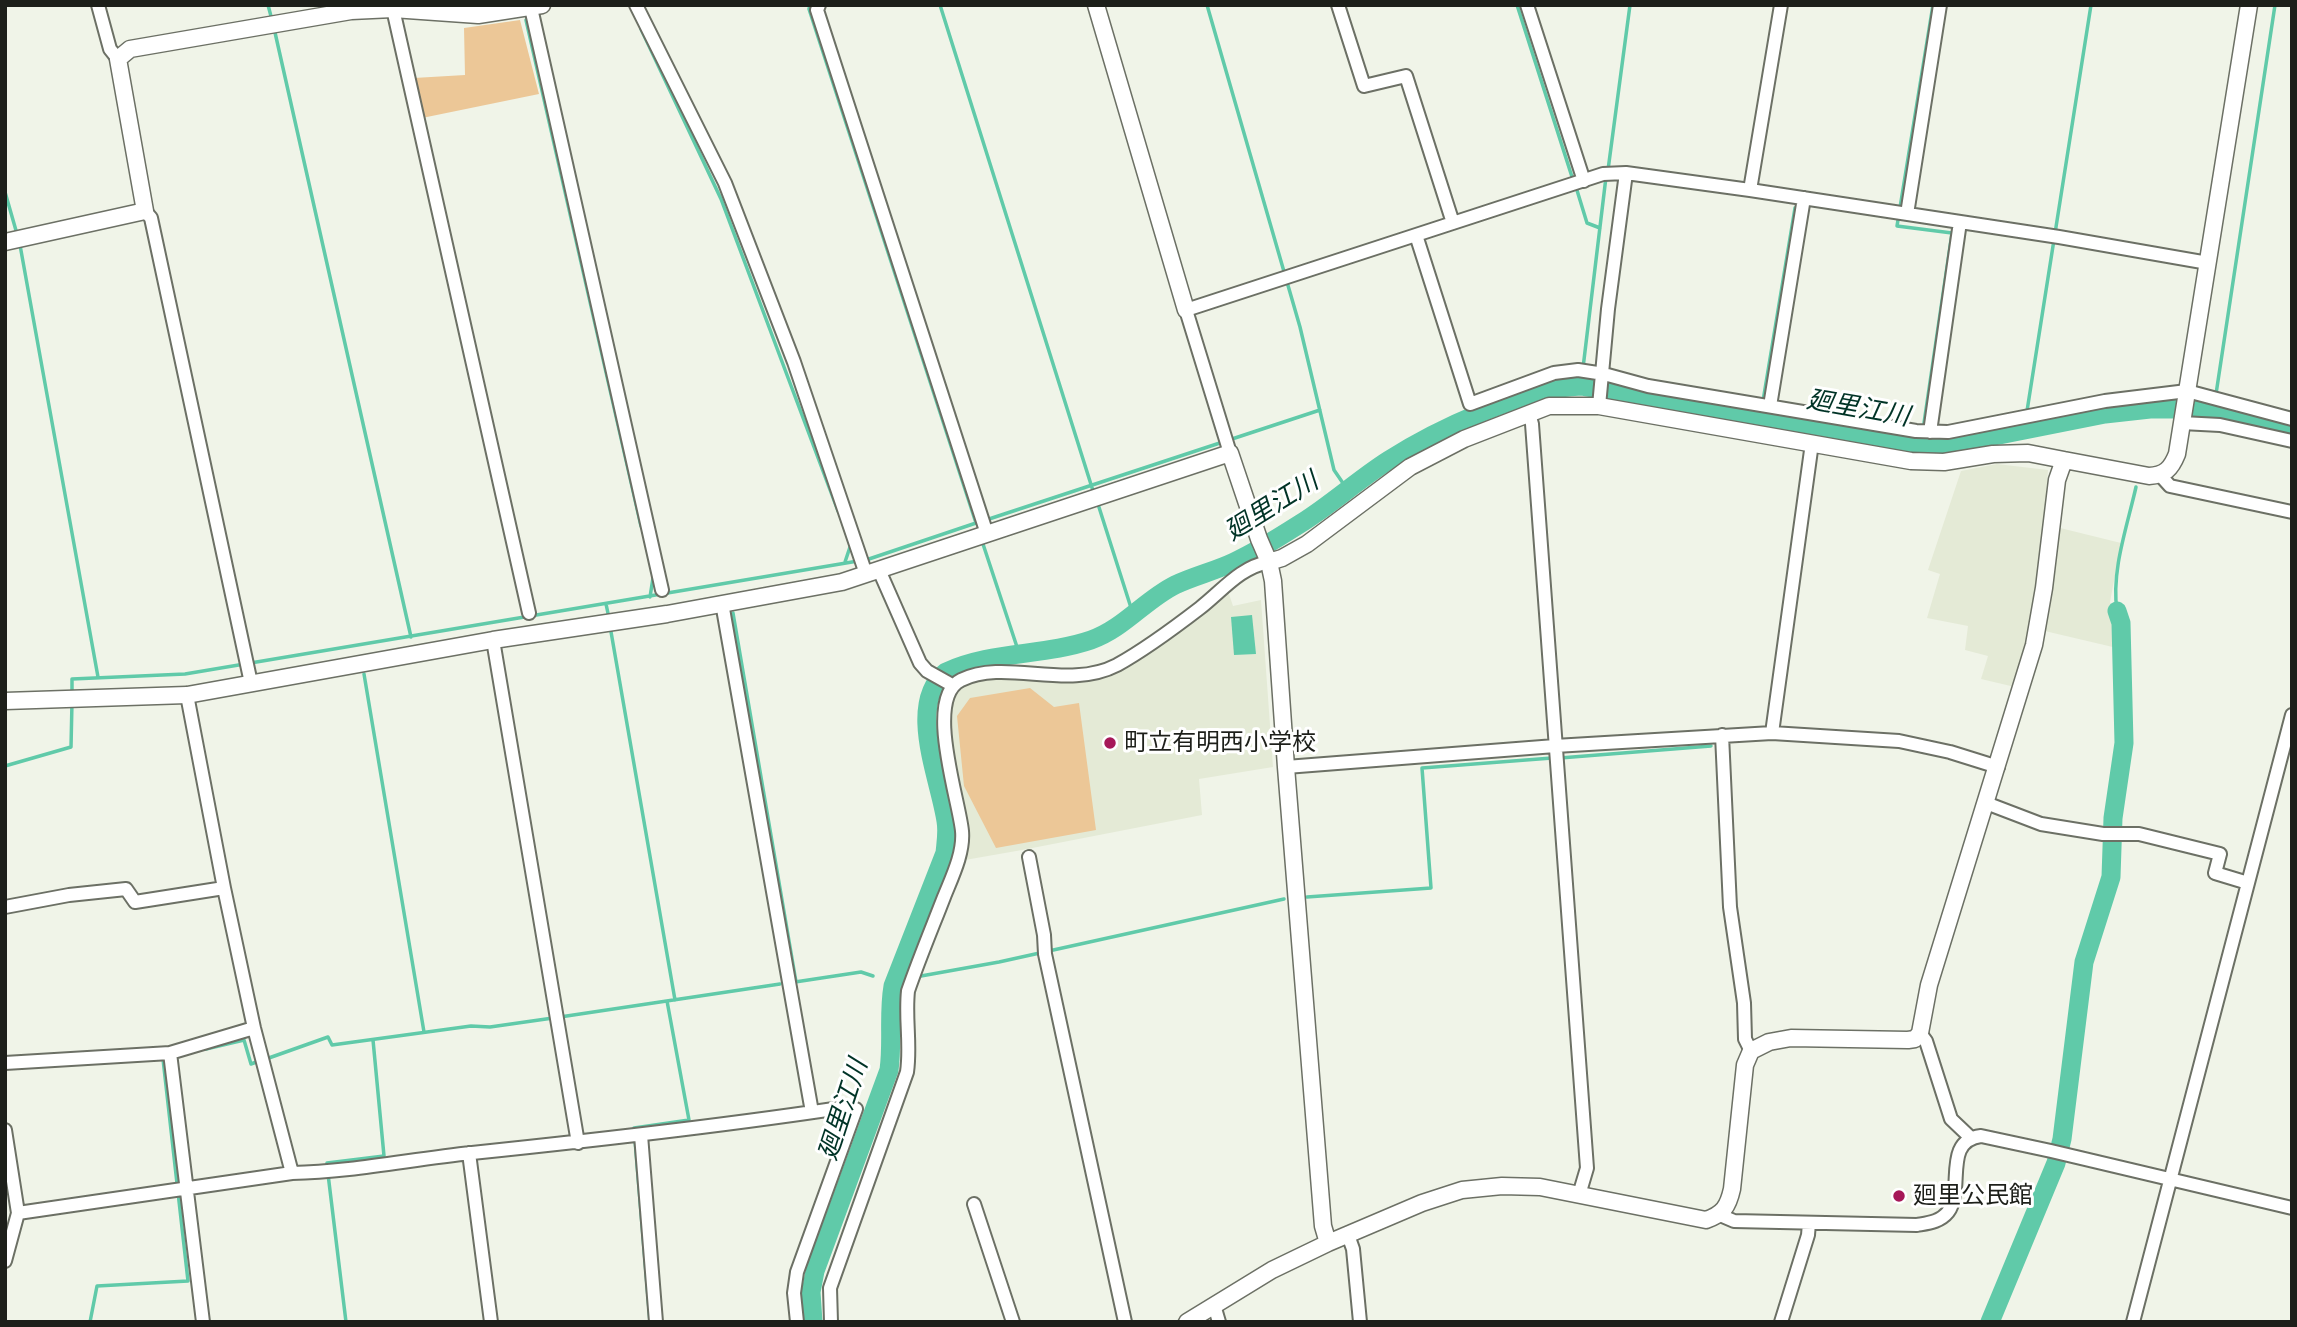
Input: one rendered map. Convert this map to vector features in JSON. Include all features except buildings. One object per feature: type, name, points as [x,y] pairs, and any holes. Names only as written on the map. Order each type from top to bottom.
[{"type":"street","points":[[98,5],[110,49],[118,59],[145,211],[151,218],[248,668]]},
{"type":"street","points":[[636,5],[725,183],[794,362],[867,566],[920,663],[927,671],[952,685]]},
{"type":"street","points":[[819,5],[817,10],[983,530]]},
{"type":"street","points":[[1096,5],[1227,444],[1268,559],[1273,581],[1323,1226],[1328,1243]]},
{"type":"street","points":[[1338,5],[1364,86],[1406,76],[1452,223]]},
{"type":"street","points":[[1527,5],[1578,182]]},
{"type":"street","points":[[1750,190],[1782,5]]},
{"type":"street","points":[[1902,213],[1940,5]]},
{"type":"street","points":[[831,1322],[830,1288],[907,1072],[909,1057],[906,1010],[915,973],[962,846],[960,813],[950,770],[944,720],[947,694],[952,685],[985,673],[1066,676],[1090,674],[1114,666],[1143,649],[1202,606],[1229,582],[1268,559],[1282,558],[1307,544],[1410,467],[1464,439],[1549,407],[1599,402],[1911,461],[1944,461],[1993,454],[2028,453],[2149,476],[2160,475],[2172,466],[2177,454],[2249,5]]},
{"type":"street","points":[[118,59],[130,49],[351,10],[459,10],[496,14],[536,7],[662,590]]},
{"type":"street","points":[[393,9],[529,613]]},
{"type":"street","points":[[1186,310],[1578,182],[1615,173],[1804,198],[2208,263]]},
{"type":"street","points":[[1599,402],[1608,309],[1615,173]]},
{"type":"street","points":[[1765,405],[1804,198]]},
{"type":"street","points":[[14,240],[145,211]]},
{"type":"street","points":[[1930,432],[1960,222]]},
{"type":"street","points":[[1416,235],[1469,404],[1554,373],[1582,371],[1648,386],[1930,432],[1948,432],[2105,401],[2187,391],[2292,419]]},
{"type":"street","points":[[1529,413],[1587,1168],[1579,1195]]},
{"type":"street","points":[[2182,423],[2220,425],[2292,441]]},
{"type":"street","points":[[1772,733],[1812,443]]},
{"type":"street","points":[[5,701],[187,695],[248,668],[493,640],[610,623],[842,582],[867,566],[1096,498],[1227,444]]},
{"type":"street","points":[[1187,1322],[1272,1270],[1328,1243],[1422,1203],[1462,1190],[1502,1186],[1539,1188],[1706,1220],[1720,1215],[1728,1205],[1732,1189],[1745,1065],[1751,1051],[1769,1042],[1791,1038],[1915,1039],[1920,1033],[1929,985],[2034,645],[2057,480],[2063,460]]},
{"type":"street","points":[[2160,475],[2170,486],[2292,512]]},
{"type":"street","points":[[722,603],[812,1112]]},
{"type":"street","points":[[493,640],[578,1143]]},
{"type":"street","points":[[187,695],[261,1060],[292,1173]]},
{"type":"street","points":[[2133,1322],[2292,715]]},
{"type":"street","points":[[1286,767],[1556,754],[1722,735],[1772,733],[1899,741],[1950,752],[1998,767]]},
{"type":"street","points":[[1722,735],[1730,907],[1744,1003],[1745,1039],[1751,1051]]},
{"type":"street","points":[[1986,803],[2041,824],[2103,834],[2139,834],[2220,854],[2215,873],[2248,883]]},
{"type":"street","points":[[1028,857],[1045,950],[1125,1322]]},
{"type":"street","points":[[5,907],[69,895],[126,889],[135,902],[224,888]]},
{"type":"street","points":[[5,1063],[170,1057],[254,1028]]},
{"type":"street","points":[[1920,1033],[1926,1041],[1951,1119],[1971,1138]]},
{"type":"street","points":[[170,1057],[180,1190],[203,1322]]},
{"type":"street","points":[[18,1213],[292,1173],[328,1172],[469,1153],[637,1136],[847,1107],[856,1109],[797,1272],[794,1293],[796,1322]]},
{"type":"street","points":[[5,1130],[18,1213],[5,1261]]},
{"type":"street","points":[[637,1136],[656,1322]]},
{"type":"street","points":[[1720,1215],[1734,1221],[1917,1225],[1935,1222],[1948,1212],[1954,1197],[1958,1154],[1964,1142],[1981,1136],[2051,1150],[2292,1208]]},
{"type":"street","points":[[469,1153],[491,1322]]},
{"type":"street","points":[[974,1204],[1013,1322]]},
{"type":"street","points":[[1782,1322],[1808,1235],[1809,1223]]},
{"type":"street","points":[[1348,1235],[1353,1249],[1360,1322]]},
{"type":"street","points":[[1214,1305],[1219,1322]]},
{"type":"shaded area","points":[[520,20],[539,94],[422,118],[414,78],[465,75],[464,28]]},
{"type":"shaded area","points":[[1997,464],[2048,470],[2044,524],[2121,543],[2110,602],[2118,625],[2117,648],[2032,628],[2015,687],[1981,679],[1988,656],[1965,650],[1968,626],[1927,618],[1940,574],[1928,570],[1961,471]]},
{"type":"shaded area","name":"町立有明西小学校","points":[[1228,591],[1233,606],[1261,600],[1273,767],[1199,779],[1202,815],[965,860],[947,719],[950,701],[964,684],[985,677],[1115,670],[1145,655]]},
{"type":"shaded area","points":[[1252,615],[1256,654],[1234,655],[1231,617]]},
{"type":"shaded area","points":[[1030,688],[1054,707],[1079,703],[1096,830],[996,848],[964,786],[957,716],[970,698]]},
{"type":"waterway","points":[[268,5],[272,20]]},
{"type":"waterway","points":[[810,5],[809,9],[976,523],[866,560]]},
{"type":"waterway","points":[[940,5],[1094,494]]},
{"type":"waterway","points":[[1207,5],[1300,327],[1334,470],[1347,489]]},
{"type":"waterway","points":[[1517,5],[1573,180]]},
{"type":"waterway","points":[[1608,170],[1630,5]]},
{"type":"waterway","points":[[1924,423],[1952,233],[1897,226],[1933,5]]},
{"type":"waterway","points":[[2024,430],[2091,5]]},
{"type":"waterway","points":[[2216,394],[2275,5]]},
{"type":"waterway","points":[[526,20],[641,526]]},
{"type":"waterway","points":[[274,28],[411,637]]},
{"type":"waterway","points":[[641,29],[721,199],[838,511]]},
{"type":"waterway","points":[[1583,368],[1606,177]]},
{"type":"waterway","points":[[1576,187],[1587,223],[1600,228]]},
{"type":"waterway","points":[[5,192],[17,234]]},
{"type":"waterway","points":[[1760,419],[1795,208]]},
{"type":"waterway","points":[[20,245],[98,677]]},
{"type":"waterway","points":[[1581,386],[1582,375]]},
{"type":"waterway","name":"廻里江川","points":[[813,1322],[811,1292],[815,1271],[889,1070],[893,986],[945,853],[947,825],[933,764],[927,722],[928,703],[934,686],[946,672],[981,660],[1055,649],[1103,635],[1164,591],[1234,562],[1269,543],[1314,515],[1408,448],[1482,412],[1534,394],[1559,389],[1581,386],[1921,446],[1954,444],[2105,414],[2150,409],[2214,409],[2292,430]]},
{"type":"waterway","points":[[986,520],[1320,410]]},
{"type":"waterway","name":"廻里江川","points":[[1921,446],[1922,439]]},
{"type":"waterway","points":[[2117,611],[2118,565],[2136,487]]},
{"type":"waterway","points":[[1097,501],[1133,614]]},
{"type":"waterway","points":[[982,541],[1019,653]]},
{"type":"waterway","points":[[845,562],[851,544]]},
{"type":"waterway","points":[[72,694],[72,679],[185,674],[858,561]]},
{"type":"waterway","points":[[650,597],[653,578]]},
{"type":"waterway","points":[[606,604],[609,618]]},
{"type":"waterway","points":[[1990,1322],[2056,1163],[2062,1139],[2084,962],[2111,877],[2113,818],[2124,743],[2121,623],[2117,611]]},
{"type":"waterway","points":[[733,613],[796,982]]},
{"type":"waterway","points":[[610,626],[675,1000]]},
{"type":"waterway","points":[[364,674],[424,1032]]},
{"type":"waterway","points":[[5,766],[71,747],[72,702]]},
{"type":"waterway","points":[[1560,758],[1711,746]]},
{"type":"waterway","points":[[1307,897],[1431,888],[1422,768],[1552,758]]},
{"type":"waterway","points":[[899,969],[921,976],[999,962],[1284,899]]},
{"type":"waterway","points":[[795,982],[861,972],[873,976]]},
{"type":"waterway","name":"廻里江川","points":[[887,983],[893,986]]},
{"type":"waterway","points":[[560,1017],[780,984]]},
{"type":"waterway","points":[[634,1132],[634,1128],[689,1120],[667,1001]]},
{"type":"waterway","points":[[266,1059],[328,1037],[332,1045],[553,1018]]},
{"type":"waterway","points":[[206,1049],[244,1040],[251,1064],[259,1061]]},
{"type":"waterway","points":[[327,1167],[327,1163],[384,1156],[373,1040]]},
{"type":"waterway","points":[[90,1322],[97,1286],[188,1281],[163,1059]]},
{"type":"waterway","points":[[635,1140],[650,1322]]},
{"type":"waterway","points":[[328,1174],[346,1322]]},
{"type":"place","name":"町立有明西小学校","points":[[1110,743]]},
{"type":"place","name":"廻里公民館","points":[[1899,1196]]}]
